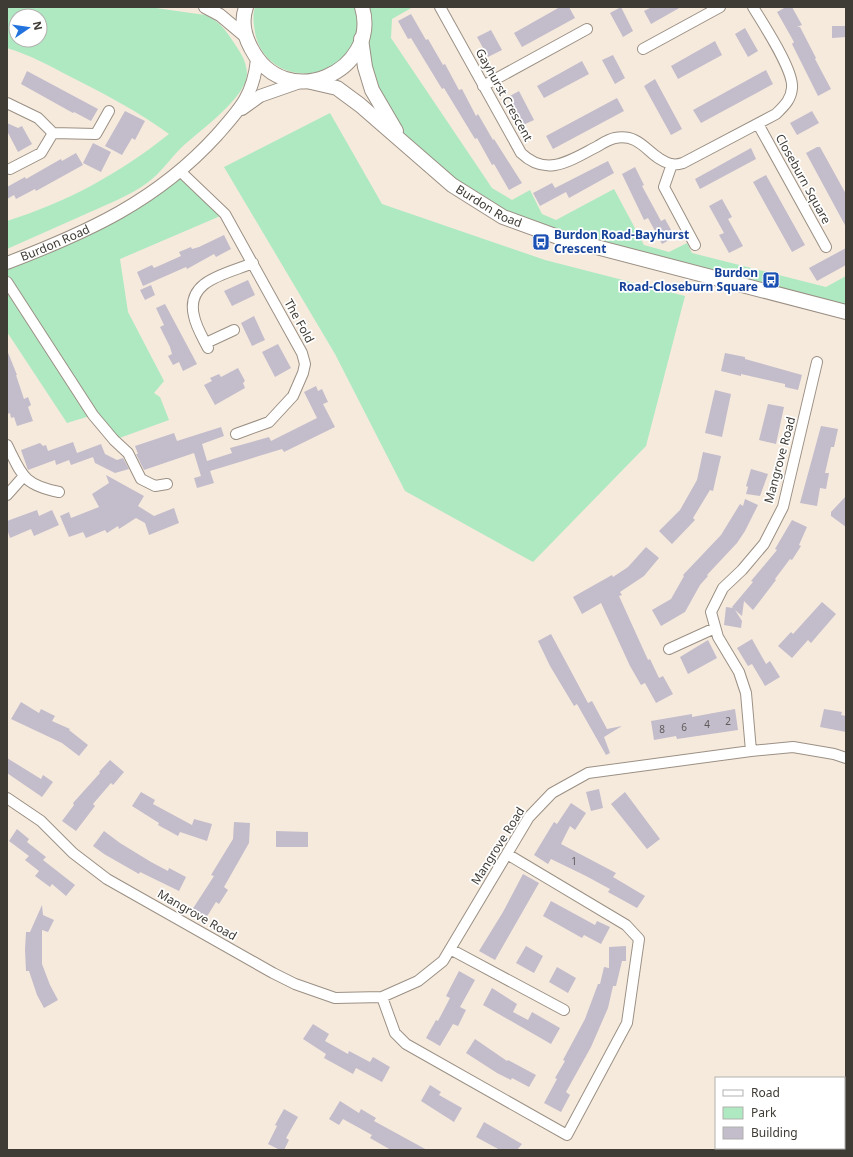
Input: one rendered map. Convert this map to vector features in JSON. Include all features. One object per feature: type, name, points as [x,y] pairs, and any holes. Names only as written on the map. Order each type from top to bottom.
[{"type":"main road","name":"Burdon Road","points":[[246,7],[243,14],[245,36],[257,60],[274,74],[337,88],[360,105],[452,185],[503,216],[531,229],[558,237],[846,312]]},
{"type":"main road","name":"Burdon Road","points":[[305,82],[333,74],[351,59],[361,39],[364,23],[362,7]]},
{"type":"main road","name":"Burdon Road","points":[[361,39],[365,67],[372,90],[401,141]]},
{"type":"street","points":[[204,7],[217,7]]},
{"type":"street","points":[[204,7],[220,15],[245,36]]},
{"type":"street","points":[[364,23],[370,7]]},
{"type":"street","name":"Gayhurst Crescent","points":[[440,7],[521,153],[530,162],[547,166],[563,164],[614,138],[629,137],[643,143],[657,157],[672,164]]},
{"type":"street","points":[[644,49],[720,7]]},
{"type":"street","points":[[695,245],[664,187],[672,164],[683,163],[776,114],[788,103],[792,87],[788,69],[753,7]]},
{"type":"street","points":[[483,86],[587,29]]},
{"type":"street","points":[[238,112],[250,92],[255,78],[257,60]]},
{"type":"street","points":[[238,112],[260,96],[305,82]]},
{"type":"street","points":[[7,103],[38,118],[53,133],[96,134],[109,111]]},
{"type":"street","name":"Burdon Road","points":[[7,263],[103,222],[144,199],[181,172],[199,155],[238,112]]},
{"type":"street","name":"Closeburn Square","points":[[758,124],[826,247]]},
{"type":"street","points":[[10,169],[41,153],[53,133]]},
{"type":"street","name":"The Fold","points":[[181,172],[225,214],[302,353],[305,364],[303,373],[293,396],[269,422],[236,434]]},
{"type":"street","points":[[234,330],[207,345],[194,317],[193,298],[202,284],[253,263]]},
{"type":"street","points":[[7,282],[93,415],[114,440],[128,453],[133,466],[141,479],[155,486],[167,484]]},
{"type":"street","name":"Mangrove Road","points":[[7,798],[41,821],[73,853],[107,879],[295,984],[335,998],[382,997],[418,980],[443,961],[530,817],[552,793],[588,773],[751,751],[746,693],[739,672],[718,637],[711,612],[723,588],[742,570],[764,544],[782,507],[818,362]]},
{"type":"street","points":[[7,445],[24,477],[33,484],[44,489],[59,492]]},
{"type":"street","points":[[7,495],[24,477]]},
{"type":"street","points":[[669,649],[693,636],[715,628]]},
{"type":"street","points":[[751,751],[793,747],[834,754],[846,758]]},
{"type":"street","points":[[382,997],[395,1033],[406,1044],[567,1135],[627,1023],[638,939],[626,925],[507,854]]},
{"type":"street","points":[[450,949],[564,1010]]},
{"type":"green space","points":[[7,7],[149,7],[205,15],[216,21],[228,34],[240,52],[244,60],[247,76],[242,89],[227,107],[181,148],[161,171],[147,183],[118,200],[7,249],[7,221],[51,205],[92,185],[131,162],[169,134],[134,111],[96,90],[24,54],[7,48]]},
{"type":"green space","points":[[255,7],[358,7],[359,25],[354,44],[343,59],[328,68],[312,73],[294,72],[278,66],[265,55],[256,37],[253,18]]},
{"type":"green space","points":[[370,7],[413,7],[392,19],[391,38],[492,188],[512,200],[530,190],[542,214],[556,220],[614,189],[644,245],[669,252],[687,243],[692,253],[826,287],[846,276],[846,312],[503,217],[401,141],[372,90],[364,23]]},
{"type":"green space","points":[[330,113],[382,204],[545,260],[685,296],[646,446],[533,562],[405,491],[335,354],[224,167]]},
{"type":"green space","points":[[181,172],[225,214],[120,259],[128,312],[164,381],[154,393],[160,397],[169,420],[114,440],[93,415],[67,423],[7,332],[7,263],[37,251]]},
{"type":"building","points":[[560,7],[569,7],[575,18],[522,47],[514,33]]},
{"type":"building","points":[[621,7],[633,31],[623,37],[610,13]]},
{"type":"building","points":[[652,7],[681,7],[651,24],[644,11]]},
{"type":"building","points":[[786,7],[792,7],[802,25],[797,27],[800,27],[831,89],[818,96],[792,44],[794,42],[777,12]]},
{"type":"building","points":[[411,14],[426,40],[428,39],[443,65],[445,64],[459,90],[462,89],[476,116],[478,114],[493,140],[494,139],[522,183],[509,190],[494,164],[492,165],[477,138],[475,139],[444,88],[442,89],[411,38],[408,39],[398,21]]},
{"type":"building","points":[[832,26],[846,26],[846,37],[832,38]]},
{"type":"building","points":[[745,28],[758,51],[748,57],[735,34]]},
{"type":"building","points":[[491,30],[502,50],[488,57],[477,37]]},
{"type":"building","points":[[715,41],[722,55],[678,79],[671,66]]},
{"type":"building","points":[[613,55],[625,78],[615,84],[602,60]]},
{"type":"building","points":[[582,61],[589,74],[544,98],[537,86]]},
{"type":"building","points":[[766,70],[773,84],[701,123],[693,110]]},
{"type":"building","points":[[27,71],[98,109],[91,121],[74,112],[73,113],[21,84]]},
{"type":"building","points":[[655,79],[682,129],[671,135],[644,86]]},
{"type":"building","points":[[519,91],[534,120],[523,125],[508,97]]},
{"type":"building","points":[[617,98],[624,111],[553,149],[546,136]]},
{"type":"building","points":[[125,111],[145,121],[135,140],[132,138],[122,155],[105,146]]},
{"type":"building","points":[[812,111],[819,123],[797,135],[790,123]]},
{"type":"building","points":[[7,123],[18,128],[22,126],[32,144],[18,152],[7,131]]},
{"type":"building","points":[[93,143],[111,152],[101,172],[83,163]]},
{"type":"building","points":[[820,147],[846,194],[846,227],[806,153]]},
{"type":"building","points":[[751,148],[756,159],[700,189],[695,179]]},
{"type":"building","points":[[76,153],[83,165],[36,191],[35,189],[16,199],[14,195],[7,199],[7,187],[25,177],[26,179],[61,159],[62,161]]},
{"type":"building","points":[[608,161],[614,173],[569,198],[566,192],[540,206],[533,193],[552,183],[555,188]]},
{"type":"building","points":[[635,167],[644,185],[642,186],[661,221],[665,219],[675,237],[662,244],[648,218],[644,220],[622,174]]},
{"type":"building","points":[[766,175],[805,245],[792,252],[753,182]]},
{"type":"building","points":[[722,199],[732,217],[728,219],[743,246],[729,253],[719,235],[724,233],[709,206]]},
{"type":"building","points":[[224,235],[231,249],[216,257],[214,254],[187,269],[186,267],[143,286],[137,272],[152,265],[154,268],[181,256],[179,252],[191,247],[192,249],[199,247]]},
{"type":"building","points":[[846,248],[846,265],[817,281],[809,268]]},
{"type":"building","points":[[248,280],[255,295],[232,306],[224,291]]},
{"type":"building","points":[[151,285],[155,295],[145,300],[140,290]]},
{"type":"building","points":[[165,304],[197,364],[183,371],[179,362],[173,365],[168,356],[172,354],[160,327],[164,325],[156,308]]},
{"type":"building","points":[[254,316],[265,340],[252,346],[241,323]]},
{"type":"building","points":[[278,344],[291,368],[275,377],[262,352]]},
{"type":"building","points":[[7,350],[17,375],[24,399],[28,397],[31,405],[28,407],[33,421],[17,426],[14,417],[11,418],[10,413],[7,414]]},
{"type":"building","points":[[725,353],[745,357],[745,359],[802,375],[798,390],[785,387],[785,384],[721,371]]},
{"type":"building","points":[[238,368],[245,381],[243,383],[245,388],[215,405],[204,385],[212,381],[210,378],[219,374],[221,377]]},
{"type":"building","points":[[316,386],[318,391],[322,389],[328,402],[323,404],[335,427],[284,452],[282,449],[210,471],[214,483],[197,488],[194,478],[201,476],[194,453],[144,470],[136,454],[138,454],[135,446],[174,433],[177,441],[221,427],[224,436],[202,444],[207,461],[232,453],[230,448],[269,437],[271,441],[317,418],[304,392]]},
{"type":"building","points":[[715,390],[731,394],[722,437],[705,433]]},
{"type":"building","points":[[768,404],[784,407],[776,444],[759,440]]},
{"type":"building","points":[[821,426],[838,429],[834,447],[831,447],[825,473],[829,473],[826,489],[820,488],[817,506],[800,503]]},
{"type":"building","points":[[73,442],[77,453],[101,444],[105,454],[117,460],[123,458],[129,469],[115,473],[95,463],[93,457],[71,465],[69,460],[56,465],[55,460],[28,470],[21,450],[40,443],[43,446],[46,445],[48,451]]},
{"type":"building","points":[[703,452],[721,456],[713,491],[710,490],[693,518],[695,520],[672,544],[659,531],[680,510],[697,480]]},
{"type":"building","points":[[751,469],[768,474],[760,496],[746,494],[748,487],[746,486]]},
{"type":"building","points":[[106,475],[144,496],[138,506],[154,516],[174,508],[179,523],[149,535],[145,523],[136,518],[119,529],[118,526],[107,533],[105,530],[86,538],[83,532],[69,537],[60,516],[69,512],[71,518],[99,507],[92,494],[109,483]]},
{"type":"building","points":[[846,496],[846,527],[831,516],[831,512]]},
{"type":"building","points":[[745,499],[758,505],[745,531],[737,543],[707,575],[708,576],[700,585],[685,612],[661,626],[652,610],[671,599],[684,576],[683,575],[721,535],[740,504],[743,506]]},
{"type":"building","points":[[37,510],[39,516],[52,510],[59,525],[34,536],[31,529],[10,538],[7,529],[7,521]]},
{"type":"building","points":[[792,520],[807,527],[799,545],[801,546],[792,560],[790,559],[753,610],[744,601],[742,616],[735,610],[742,621],[741,628],[724,625],[726,607],[733,608],[732,607],[753,582],[751,581],[777,550],[775,549]]},
{"type":"building","points":[[646,547],[659,558],[644,576],[620,592],[622,595],[619,596],[648,660],[650,659],[659,678],[663,676],[673,694],[656,703],[645,683],[641,685],[630,666],[601,603],[582,614],[573,597],[612,575],[613,577],[628,567]]},
{"type":"building","points":[[822,602],[836,614],[811,643],[808,640],[792,658],[778,646],[791,632],[793,634]]},
{"type":"building","points":[[551,634],[588,703],[592,701],[607,729],[622,726],[604,737],[610,753],[606,755],[577,704],[574,706],[550,666],[538,641]]},
{"type":"building","points":[[752,639],[766,664],[770,661],[780,677],[765,686],[752,664],[748,666],[737,648]]},
{"type":"building","points":[[708,640],[717,658],[688,674],[680,657]]},
{"type":"building","points":[[21,702],[39,713],[41,709],[55,716],[52,721],[70,729],[69,730],[88,745],[79,756],[62,743],[11,719]]},
{"type":"building","points":[[735,709],[738,730],[677,739],[676,736],[654,740],[651,721],[692,714],[692,717]]},
{"type":"building","points":[[824,709],[842,712],[841,715],[846,716],[846,732],[820,727]]},
{"type":"building","points":[[7,758],[41,779],[43,775],[53,782],[42,797],[7,773]]},
{"type":"building","points":[[110,760],[124,772],[113,785],[111,783],[93,804],[95,806],[76,831],[62,821],[74,805],[73,803]]},
{"type":"building","points":[[599,789],[603,808],[591,811],[586,792]]},
{"type":"building","points":[[141,792],[155,800],[153,804],[192,825],[194,819],[212,824],[207,841],[180,832],[178,836],[158,825],[159,823],[132,806]]},
{"type":"building","points":[[625,792],[660,839],[647,849],[611,804]]},
{"type":"building","points":[[571,803],[586,813],[575,830],[570,826],[561,844],[616,873],[613,877],[645,896],[637,908],[608,892],[610,889],[586,876],[551,859],[548,864],[534,855],[554,822],[557,824]]},
{"type":"building","points":[[234,822],[250,823],[249,843],[224,887],[228,890],[219,904],[216,902],[206,918],[192,910],[214,876],[211,875],[233,839]]},
{"type":"building","points":[[17,829],[29,839],[27,842],[46,857],[43,860],[75,885],[66,896],[52,884],[50,887],[35,876],[39,871],[25,860],[29,856],[9,841]]},
{"type":"building","points":[[104,831],[120,843],[151,862],[168,871],[169,868],[186,877],[179,891],[140,872],[139,874],[93,846]]},
{"type":"building","points":[[276,831],[308,832],[308,847],[276,847]]},
{"type":"building","points":[[523,874],[539,883],[495,960],[479,951],[503,912]]},
{"type":"building","points":[[551,901],[595,925],[597,921],[610,927],[601,944],[584,935],[582,938],[543,916]]},
{"type":"building","points":[[42,905],[43,915],[54,920],[48,932],[42,930],[42,964],[50,985],[58,1000],[44,1008],[37,995],[29,971],[26,971],[25,950],[26,932],[30,932]]},
{"type":"building","points":[[526,946],[543,956],[534,973],[516,963]]},
{"type":"building","points":[[626,946],[626,961],[622,961],[616,986],[613,986],[608,1008],[591,1047],[566,1092],[570,1095],[561,1112],[544,1103],[557,1079],[555,1078],[565,1061],[563,1060],[585,1019],[598,984],[600,984],[604,967],[609,968],[609,947]]},
{"type":"building","points":[[557,967],[576,978],[568,993],[549,982]]},
{"type":"building","points":[[459,971],[475,980],[460,1007],[466,1010],[458,1026],[453,1024],[440,1046],[426,1038],[436,1020],[438,1021],[450,998],[446,996]]},
{"type":"building","points":[[492,988],[517,1004],[513,1012],[528,1020],[532,1012],[560,1028],[551,1044],[483,1005]]},
{"type":"building","points":[[313,1024],[329,1034],[325,1041],[348,1054],[349,1051],[370,1062],[373,1057],[390,1067],[382,1082],[356,1068],[353,1074],[324,1058],[326,1054],[303,1039]]},
{"type":"building","points":[[475,1039],[507,1061],[508,1060],[536,1075],[529,1087],[512,1078],[511,1080],[497,1073],[466,1053]]},
{"type":"building","points":[[430,1085],[441,1092],[439,1095],[462,1108],[454,1122],[421,1101]]},
{"type":"building","points":[[340,1101],[359,1113],[361,1109],[376,1118],[374,1121],[427,1150],[391,1150],[370,1138],[372,1135],[343,1119],[339,1125],[329,1119]]},
{"type":"building","points":[[284,1109],[298,1117],[286,1138],[289,1140],[284,1150],[280,1150],[268,1144],[277,1126],[275,1125]]},
{"type":"building","points":[[484,1122],[522,1144],[517,1150],[500,1150],[476,1137]]},
{"type":"place","name":"Burdon Road-Bayhurst Crescent","points":[[541,242]]},
{"type":"place","name":"Burdon Road-Closeburn Square","points":[[771,280]]}]
